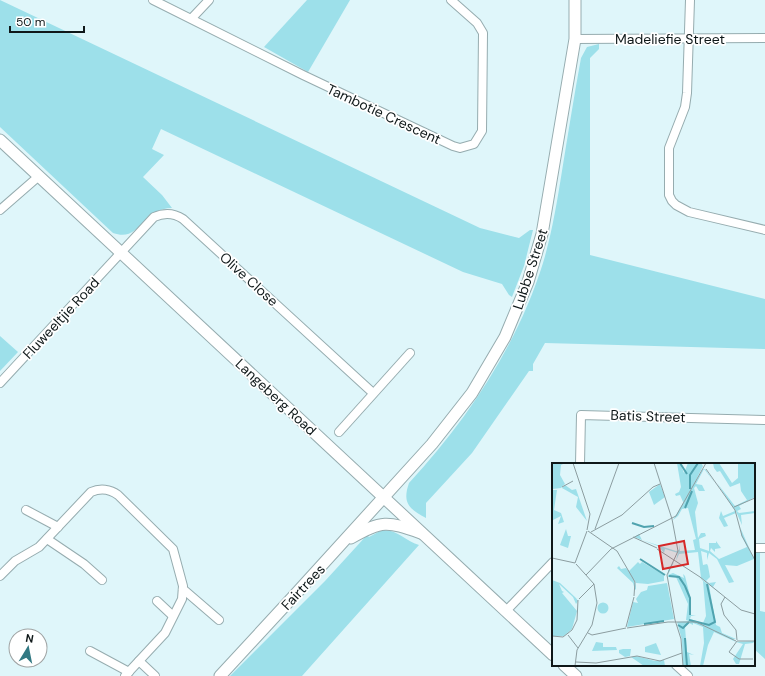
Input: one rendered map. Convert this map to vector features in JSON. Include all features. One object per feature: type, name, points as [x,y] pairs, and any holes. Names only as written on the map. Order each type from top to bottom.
[{"type":"main road","name":"Lubbe Street","points":[[384,496],[432,444],[472,393],[505,337],[517,311],[532,270],[542,234],[575,39],[575,0]]},
{"type":"main road","name":"Langeberg Road","points":[[0,140],[552,654]]},
{"type":"main road","name":"Fairtrees","points":[[220,676],[344,542],[384,496]]},
{"type":"main road","points":[[344,542],[370,527],[384,523],[425,535]]},
{"type":"main road","points":[[565,666],[576,676]]},
{"type":"street","name":"Tambotie Crescent","points":[[153,0],[192,18],[303,75],[460,148],[474,144],[482,131],[484,38],[477,23],[451,0]]},
{"type":"street","points":[[192,18],[209,0]]},
{"type":"street","points":[[690,0],[687,99],[670,142],[669,195],[676,205],[689,212],[765,230]]},
{"type":"street","name":"Madeliefie Street","points":[[575,39],[765,38]]},
{"type":"street","points":[[0,210],[39,176]]},
{"type":"street","name":"Olive Close","points":[[121,253],[154,217],[164,213],[177,215],[373,393]]},
{"type":"street","name":"Fluweeltjie Road","points":[[0,383],[121,253]]},
{"type":"street","points":[[339,432],[410,353]]},
{"type":"street","name":"Batis Street","points":[[580,463],[581,415],[765,420]]},
{"type":"street","points":[[0,576],[15,561],[35,551],[91,492],[100,489],[114,492],[173,548],[183,589],[182,599],[164,633],[127,674],[90,651]]},
{"type":"street","points":[[26,510],[58,527]]},
{"type":"street","points":[[47,539],[84,564],[102,580]]},
{"type":"street","points":[[506,610],[552,563]]},
{"type":"street","points":[[183,589],[219,620]]},
{"type":"street","points":[[157,601],[173,616]]},
{"type":"street","points":[[138,662],[155,676]]},
{"type":"street","points":[[677,666],[688,676]]},
{"type":"shaded area","points":[[0,0],[480,228],[519,238],[530,230],[533,230],[524,266],[512,297],[502,284],[463,272],[161,129],[152,149],[164,155],[143,177],[162,195],[172,208],[162,209],[154,213],[130,233],[122,235],[113,233],[0,127]]},
{"type":"shaded area","points":[[307,0],[350,0],[308,72],[264,47]]},
{"type":"shaded area","points":[[599,44],[599,49],[590,58],[590,255],[765,299],[765,349],[545,343],[533,364],[533,371],[529,371],[472,453],[426,503],[426,518],[415,512],[408,505],[406,496],[409,483],[451,434],[470,408],[504,352],[519,324],[532,294],[549,240],[581,58],[587,47]]},
{"type":"shaded area","points":[[0,336],[18,352],[0,371]]},
{"type":"shaded area","points":[[382,530],[397,533],[419,545],[302,676],[230,676],[325,581],[367,535],[369,537]]},
{"type":"shaded area","points":[[755,553],[760,553],[760,611],[765,612],[765,659],[755,650]]}]
